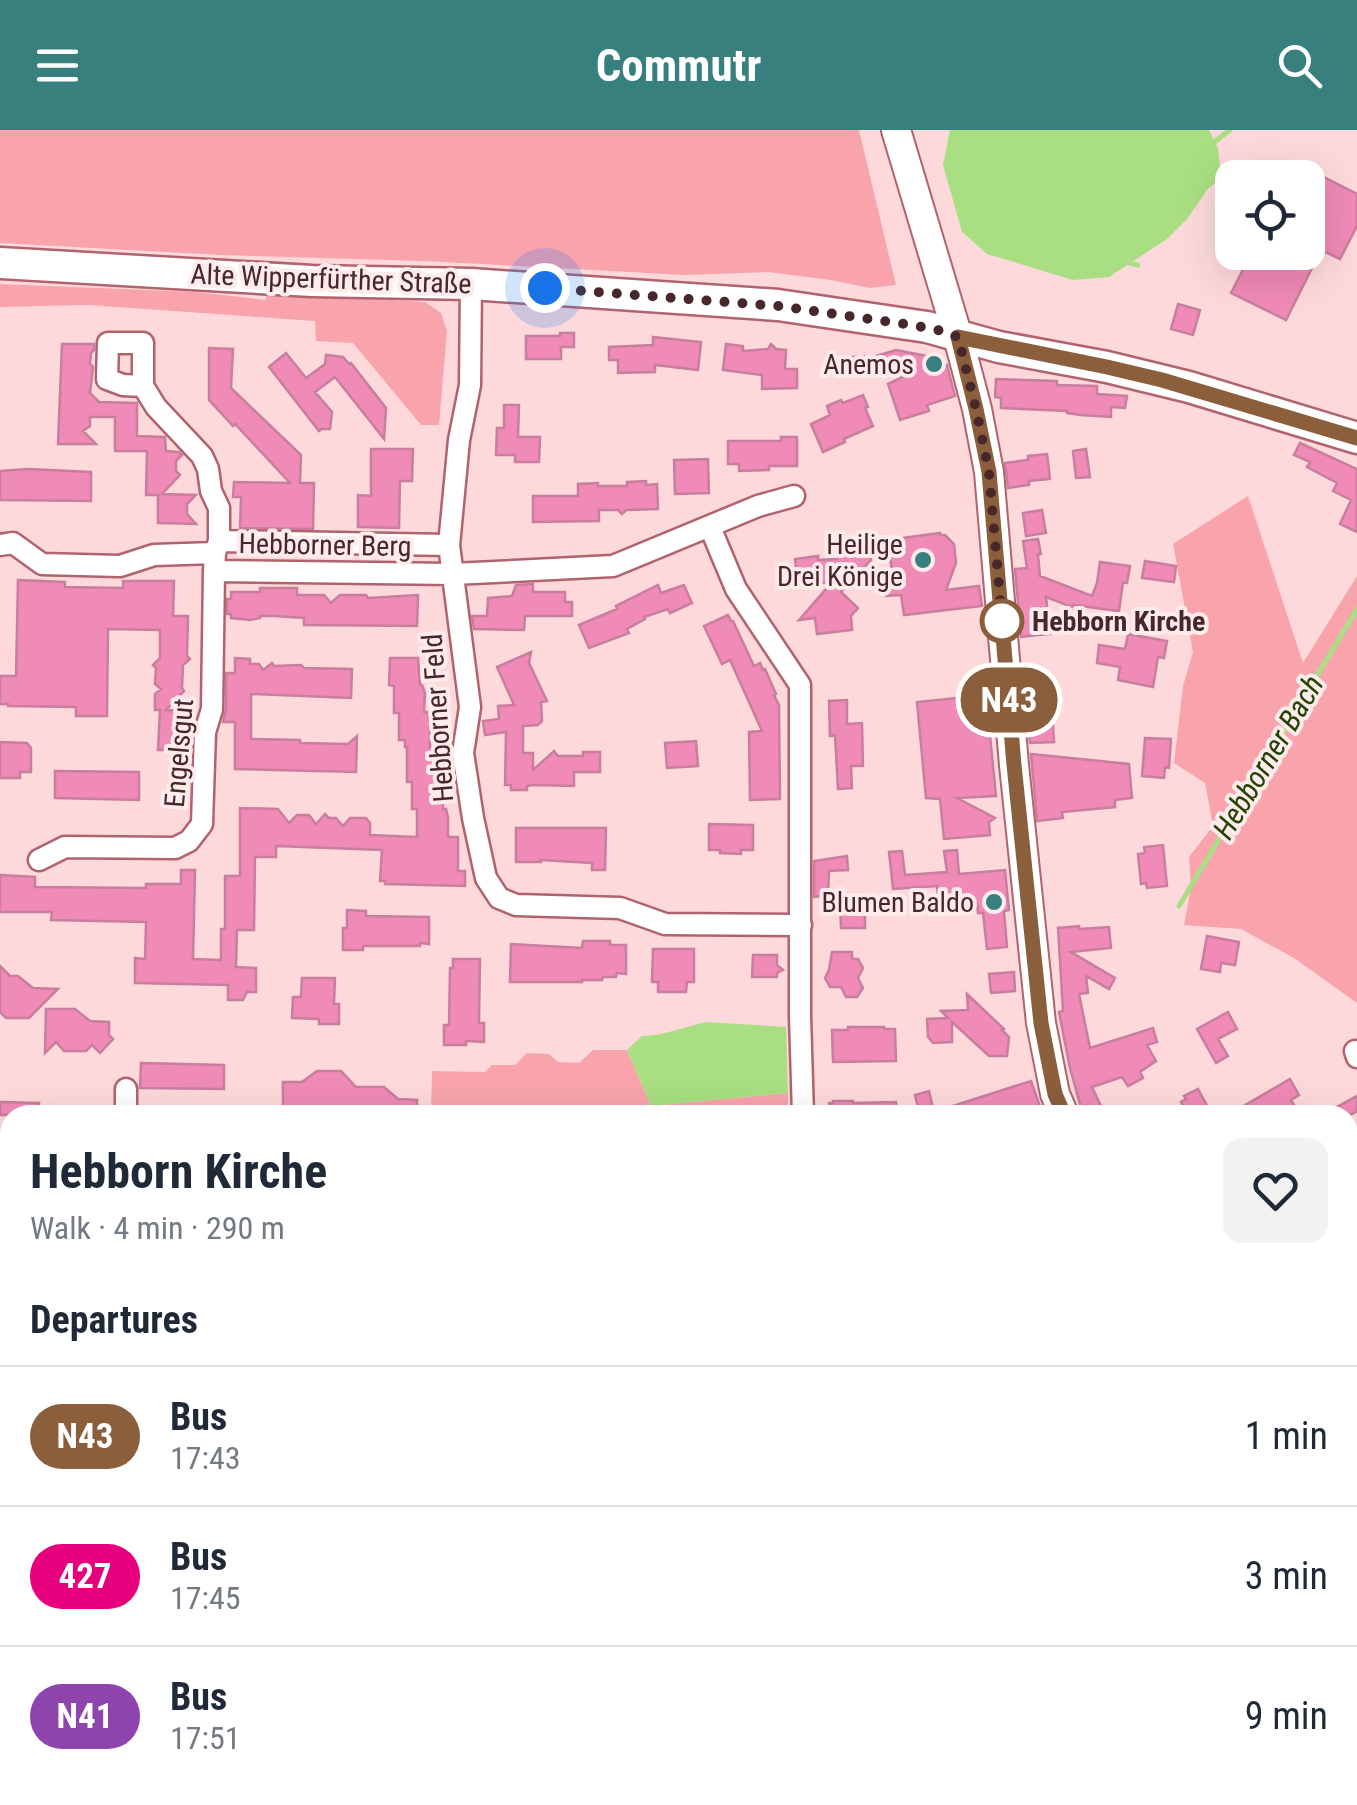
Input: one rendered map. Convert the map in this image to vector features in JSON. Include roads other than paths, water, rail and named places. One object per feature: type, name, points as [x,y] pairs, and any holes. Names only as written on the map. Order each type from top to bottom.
[{"type":"main road","points":[[896,130],[958,337],[989,472],[1041,1023],[1060,1105]]},
{"type":"main road","name":"Alte Wipperfürther Straße","points":[[0,263],[312,282],[471,284],[778,306],[912,325],[1107,367],[1357,438]]},
{"type":"street","name":"Hebborner Feld","points":[[471,284],[470,385],[459,440],[449,544],[470,708],[463,754],[486,878],[499,898],[516,904],[620,908],[664,924],[801,924]]},
{"type":"street","name":"Engelsgut","points":[[39,860],[64,847],[175,848],[189,841],[202,824],[204,732],[212,709],[219,508],[202,456],[156,407],[143,386]]},
{"type":"street","name":"Hebborner Berg","points":[[216,555],[453,574],[613,566],[758,506],[794,496]]},
{"type":"street","points":[[710,527],[736,589],[800,685],[803,1105]]},
{"type":"street","name":"Hebborner Berg","points":[[0,545],[14,544],[42,564],[120,566],[154,554],[216,555],[449,544]]},
{"type":"street","points":[[126,1089],[126,1105]]},
{"type":"waterway","name":"Hebborner Bach","points":[[1213,143],[1230,130]]},
{"type":"waterway","name":"Hebborner Bach","points":[[1125,262],[1138,265]]},
{"type":"waterway","name":"Hebborner Bach","points":[[1179,906],[1357,609]]},
{"type":"place","name":"Anemos","points":[[934,364]]},
{"type":"place","name":"Heilige Drei Könige","points":[[923,560]]},
{"type":"place","name":"Hebborn Kirche","points":[[1002,621]]},
{"type":"place","name":"Blumen Baldo","points":[[994,902]]}]
